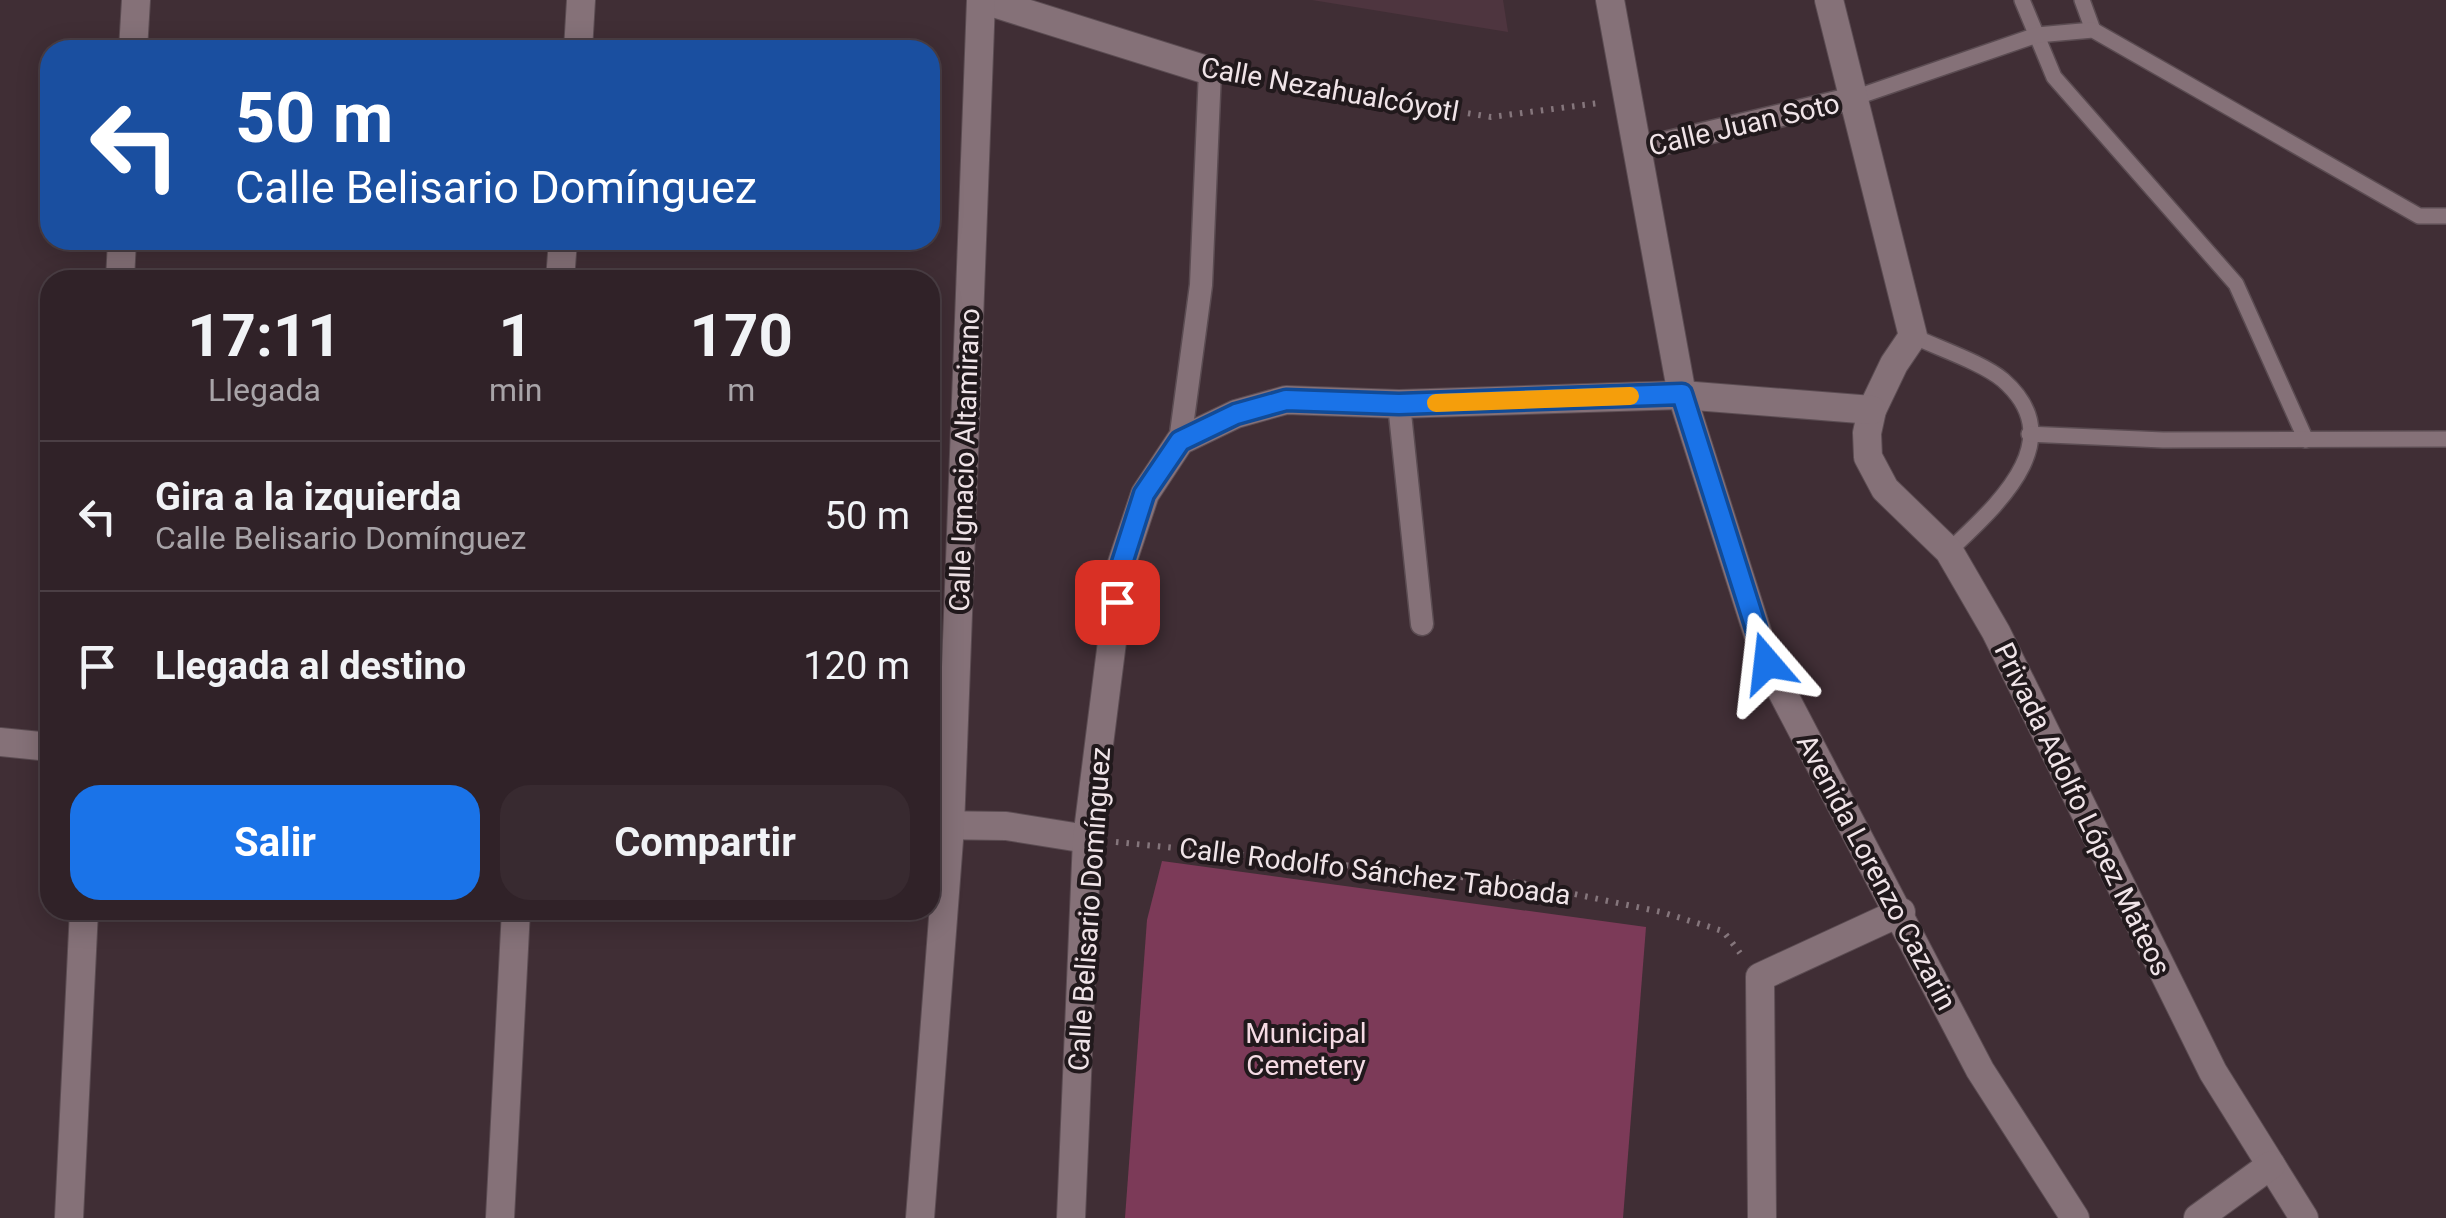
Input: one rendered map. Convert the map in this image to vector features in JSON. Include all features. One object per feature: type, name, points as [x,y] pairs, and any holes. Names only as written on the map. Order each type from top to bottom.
[{"type":"street","points":[[134,40],[136,0]]},
{"type":"street","points":[[579,40],[582,0]]},
{"type":"street","name":"Calle Nezahualcóyotl","points":[[982,0],[1210,71]]},
{"type":"street","name":"Calle Ignacio Altamirano","points":[[940,826],[982,0]]},
{"type":"street","name":"Calle Juan Soto","points":[[1610,0],[1625,99],[1682,394]]},
{"type":"street","points":[[1180,441],[1236,414],[1286,400],[1399,404],[1682,394],[1872,410],[1894,364],[1913,336],[1829,0]]},
{"type":"street","points":[[1180,441],[1201,285],[1210,71]]},
{"type":"street","name":"Calle Juan Soto","points":[[1635,150],[1854,98]]},
{"type":"street","name":"Avenida Lorenzo Cazarin","points":[[1682,394],[1767,663],[1901,912],[1980,1070],[2075,1218]]},
{"type":"street","points":[[1399,404],[1422,624]]},
{"type":"street","name":"Privada Adolfo López Mateos","points":[[1872,410],[1866,433],[1868,457],[1885,490],[1949,551],[1996,632],[2214,1072],[2304,1218]]},
{"type":"street","name":"Calle Belisario Domínguez","points":[[1071,1218],[1087,839],[1122,563],[1144,494],[1180,441]]},
{"type":"street","points":[[0,742],[40,746]]},
{"type":"street","points":[[940,826],[1006,826],[1087,839]]},
{"type":"street","points":[[1762,1218],[1760,977],[1901,912]]},
{"type":"street","points":[[69,1218],[84,920]]},
{"type":"street","points":[[500,1218],[515,920]]},
{"type":"street","name":"Calle Ignacio Altamirano","points":[[920,1218],[935,920]]},
{"type":"street","points":[[2198,1218],[2271,1165]]},
{"type":"lane","points":[[2022,0],[2054,77],[2236,284],[2306,440]]},
{"type":"lane","points":[[2082,0],[2094,30]]},
{"type":"lane","points":[[1854,98],[2037,35],[2094,30],[2419,216],[2446,216]]},
{"type":"lane","points":[[1913,336],[2001,378],[2025,413],[2029,434],[2027,456],[2015,484],[1949,551]]},
{"type":"lane","points":[[2029,434],[2163,440],[2446,440]]},
{"type":"path","name":"Calle Nezahualcóyotl","points":[[1210,71],[1490,117],[1625,99]]},
{"type":"path","name":"Calle Rodolfo Sánchez Taboada","points":[[1087,839],[1521,883],[1661,912],[1722,931],[1760,977]]},
{"type":"shaded area","points":[[1312,0],[1503,0],[1508,32]]},
{"type":"green space","name":"Municipal Cemetery","points":[[1162,861],[1646,927],[1623,1218],[1125,1218],[1147,920]]},
{"type":"slow traffic","points":[[1436,403],[1630,396]]},
{"type":"route","points":[[1117,602],[1122,563],[1144,494],[1180,441],[1236,414],[1286,400],[1399,404],[1682,394],[1767,663]]}]
